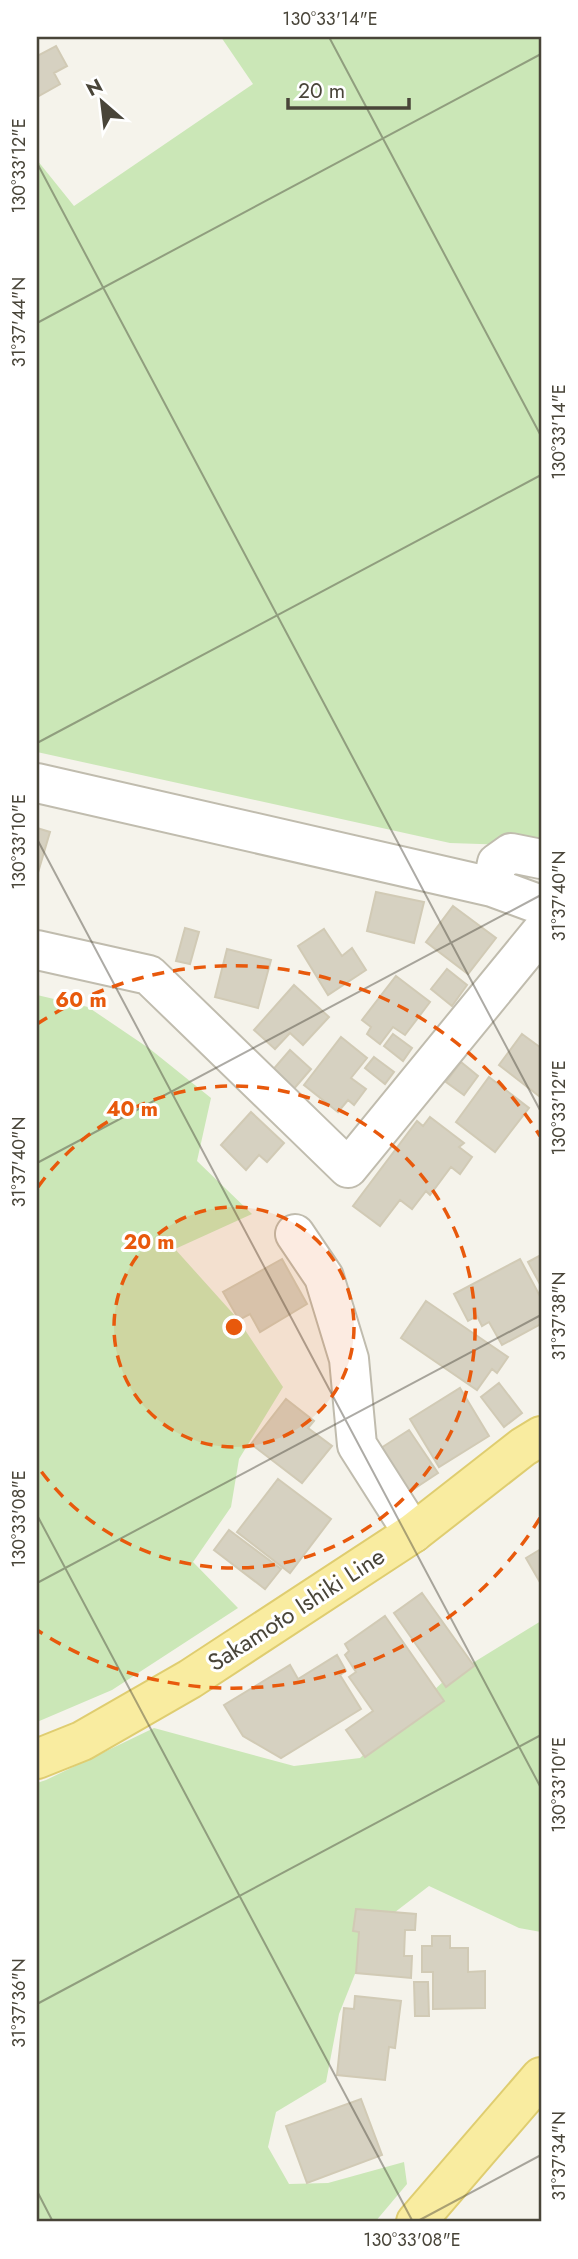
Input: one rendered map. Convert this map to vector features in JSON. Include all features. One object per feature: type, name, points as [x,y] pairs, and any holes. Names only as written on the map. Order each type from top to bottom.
[{"type":"main road","name":"Sakamoto Ishiki Line","points":[[37,1759],[82,1741],[190,1679],[413,1533],[523,1447],[541,1437]]},
{"type":"main road","points":[[416,2222],[541,2077]]},
{"type":"street","points":[[37,783],[492,887],[541,905]]},
{"type":"street","points":[[492,887],[496,863],[511,853],[541,859]]},
{"type":"street","points":[[37,950],[149,975],[348,1168],[541,932]]},
{"type":"street","points":[[295,1234],[324,1277],[349,1359],[357,1445],[413,1533]]},
{"type":"green space","points":[[221,37],[541,37],[541,846],[450,843],[37,752],[37,160],[74,206],[253,84]]},
{"type":"green space","points":[[37,995],[88,1007],[150,1049],[211,1098],[197,1161],[252,1214],[175,1249],[237,1318],[283,1387],[239,1459],[231,1507],[193,1562],[238,1608],[112,1690],[37,1722]]},
{"type":"green space","points":[[541,1621],[541,1932],[519,1928],[429,1886],[373,1929],[339,2014],[326,2082],[276,2112],[268,2147],[289,2184],[328,2183],[404,2162],[407,2184],[375,2222],[37,2222],[37,1783],[154,1728],[294,1766],[360,1758],[445,1680]]},
{"type":"building","points":[[56,46],[67,66],[54,73],[60,84],[37,97],[37,56]]},
{"type":"building","points":[[37,828],[50,832],[37,876]]},
{"type":"building","points":[[376,892],[424,902],[414,943],[367,931]]},
{"type":"building","points":[[453,906],[496,938],[468,974],[426,942]]},
{"type":"building","points":[[185,928],[199,932],[190,964],[176,961]]},
{"type":"building","points":[[324,929],[342,956],[352,948],[366,970],[328,995],[298,946]]},
{"type":"building","points":[[227,949],[271,960],[258,1008],[215,997]]},
{"type":"building","points":[[447,969],[467,985],[452,1006],[431,989]]},
{"type":"building","points":[[396,976],[430,1002],[405,1035],[393,1027],[380,1044],[367,1034],[371,1027],[362,1020]]},
{"type":"building","points":[[294,985],[329,1017],[303,1045],[290,1033],[275,1049],[254,1030]]},
{"type":"building","points":[[393,1034],[412,1048],[403,1061],[384,1046]]},
{"type":"building","points":[[522,1034],[541,1048],[539,1096],[499,1065]]},
{"type":"building","points":[[341,1037],[367,1058],[351,1078],[366,1089],[354,1105],[348,1100],[338,1112],[304,1085]]},
{"type":"building","points":[[290,1050],[311,1069],[292,1091],[271,1072]]},
{"type":"building","points":[[374,1057],[394,1072],[385,1084],[365,1068]]},
{"type":"building","points":[[461,1062],[478,1076],[464,1095],[446,1082]]},
{"type":"building","points":[[489,1077],[529,1108],[495,1152],[456,1122]]},
{"type":"building","points":[[251,1112],[284,1143],[267,1162],[259,1155],[246,1170],[221,1145]]},
{"type":"building","points":[[430,1117],[464,1143],[459,1147],[472,1157],[460,1174],[451,1167],[430,1195],[426,1191],[412,1209],[400,1200],[380,1226],[353,1206],[417,1121],[423,1126]]},
{"type":"building","points":[[541,1255],[541,1286],[528,1262]]},
{"type":"building","points":[[282,1259],[307,1304],[260,1332],[250,1314],[239,1320],[223,1292]]},
{"type":"building","points":[[520,1259],[541,1298],[541,1324],[502,1345],[489,1322],[482,1326],[477,1316],[468,1321],[454,1294]]},
{"type":"building","points":[[426,1301],[508,1357],[497,1373],[492,1369],[477,1390],[401,1338]]},
{"type":"building","points":[[499,1383],[522,1413],[504,1427],[481,1397]]},
{"type":"building","points":[[460,1388],[489,1436],[439,1467],[410,1419]]},
{"type":"building","points":[[286,1399],[314,1421],[308,1428],[332,1446],[302,1483],[251,1444]]},
{"type":"building","points":[[409,1430],[438,1473],[409,1492],[381,1448]]},
{"type":"building","points":[[278,1479],[331,1519],[290,1573],[237,1532]]},
{"type":"building","points":[[229,1530],[281,1569],[265,1589],[214,1550]]},
{"type":"building","points":[[541,1549],[541,1584],[526,1558]]},
{"type":"building","points":[[422,1593],[474,1666],[446,1687],[394,1613]]},
{"type":"building","points":[[385,1616],[444,1701],[365,1757],[346,1730],[373,1711],[349,1677],[356,1672],[345,1655],[349,1651],[345,1644]]},
{"type":"building","points":[[337,1655],[346,1671],[340,1675],[361,1709],[281,1758],[243,1736],[224,1705],[290,1665],[298,1679]]},
{"type":"building","points":[[356,1909],[416,1914],[415,1930],[405,1930],[404,1956],[412,1956],[411,1978],[356,1973],[359,1932],[353,1931]]},
{"type":"building","points":[[432,1936],[450,1936],[450,1948],[468,1948],[468,1972],[485,1971],[485,2008],[433,2009],[433,1972],[422,1972],[422,1946],[432,1946]]},
{"type":"building","points":[[414,1982],[428,1982],[429,2016],[415,2016]]},
{"type":"building","points":[[355,1996],[401,2001],[395,2048],[389,2047],[385,2080],[337,2075],[344,2008],[354,2009]]},
{"type":"building","points":[[361,2099],[382,2155],[307,2183],[286,2126]]}]
